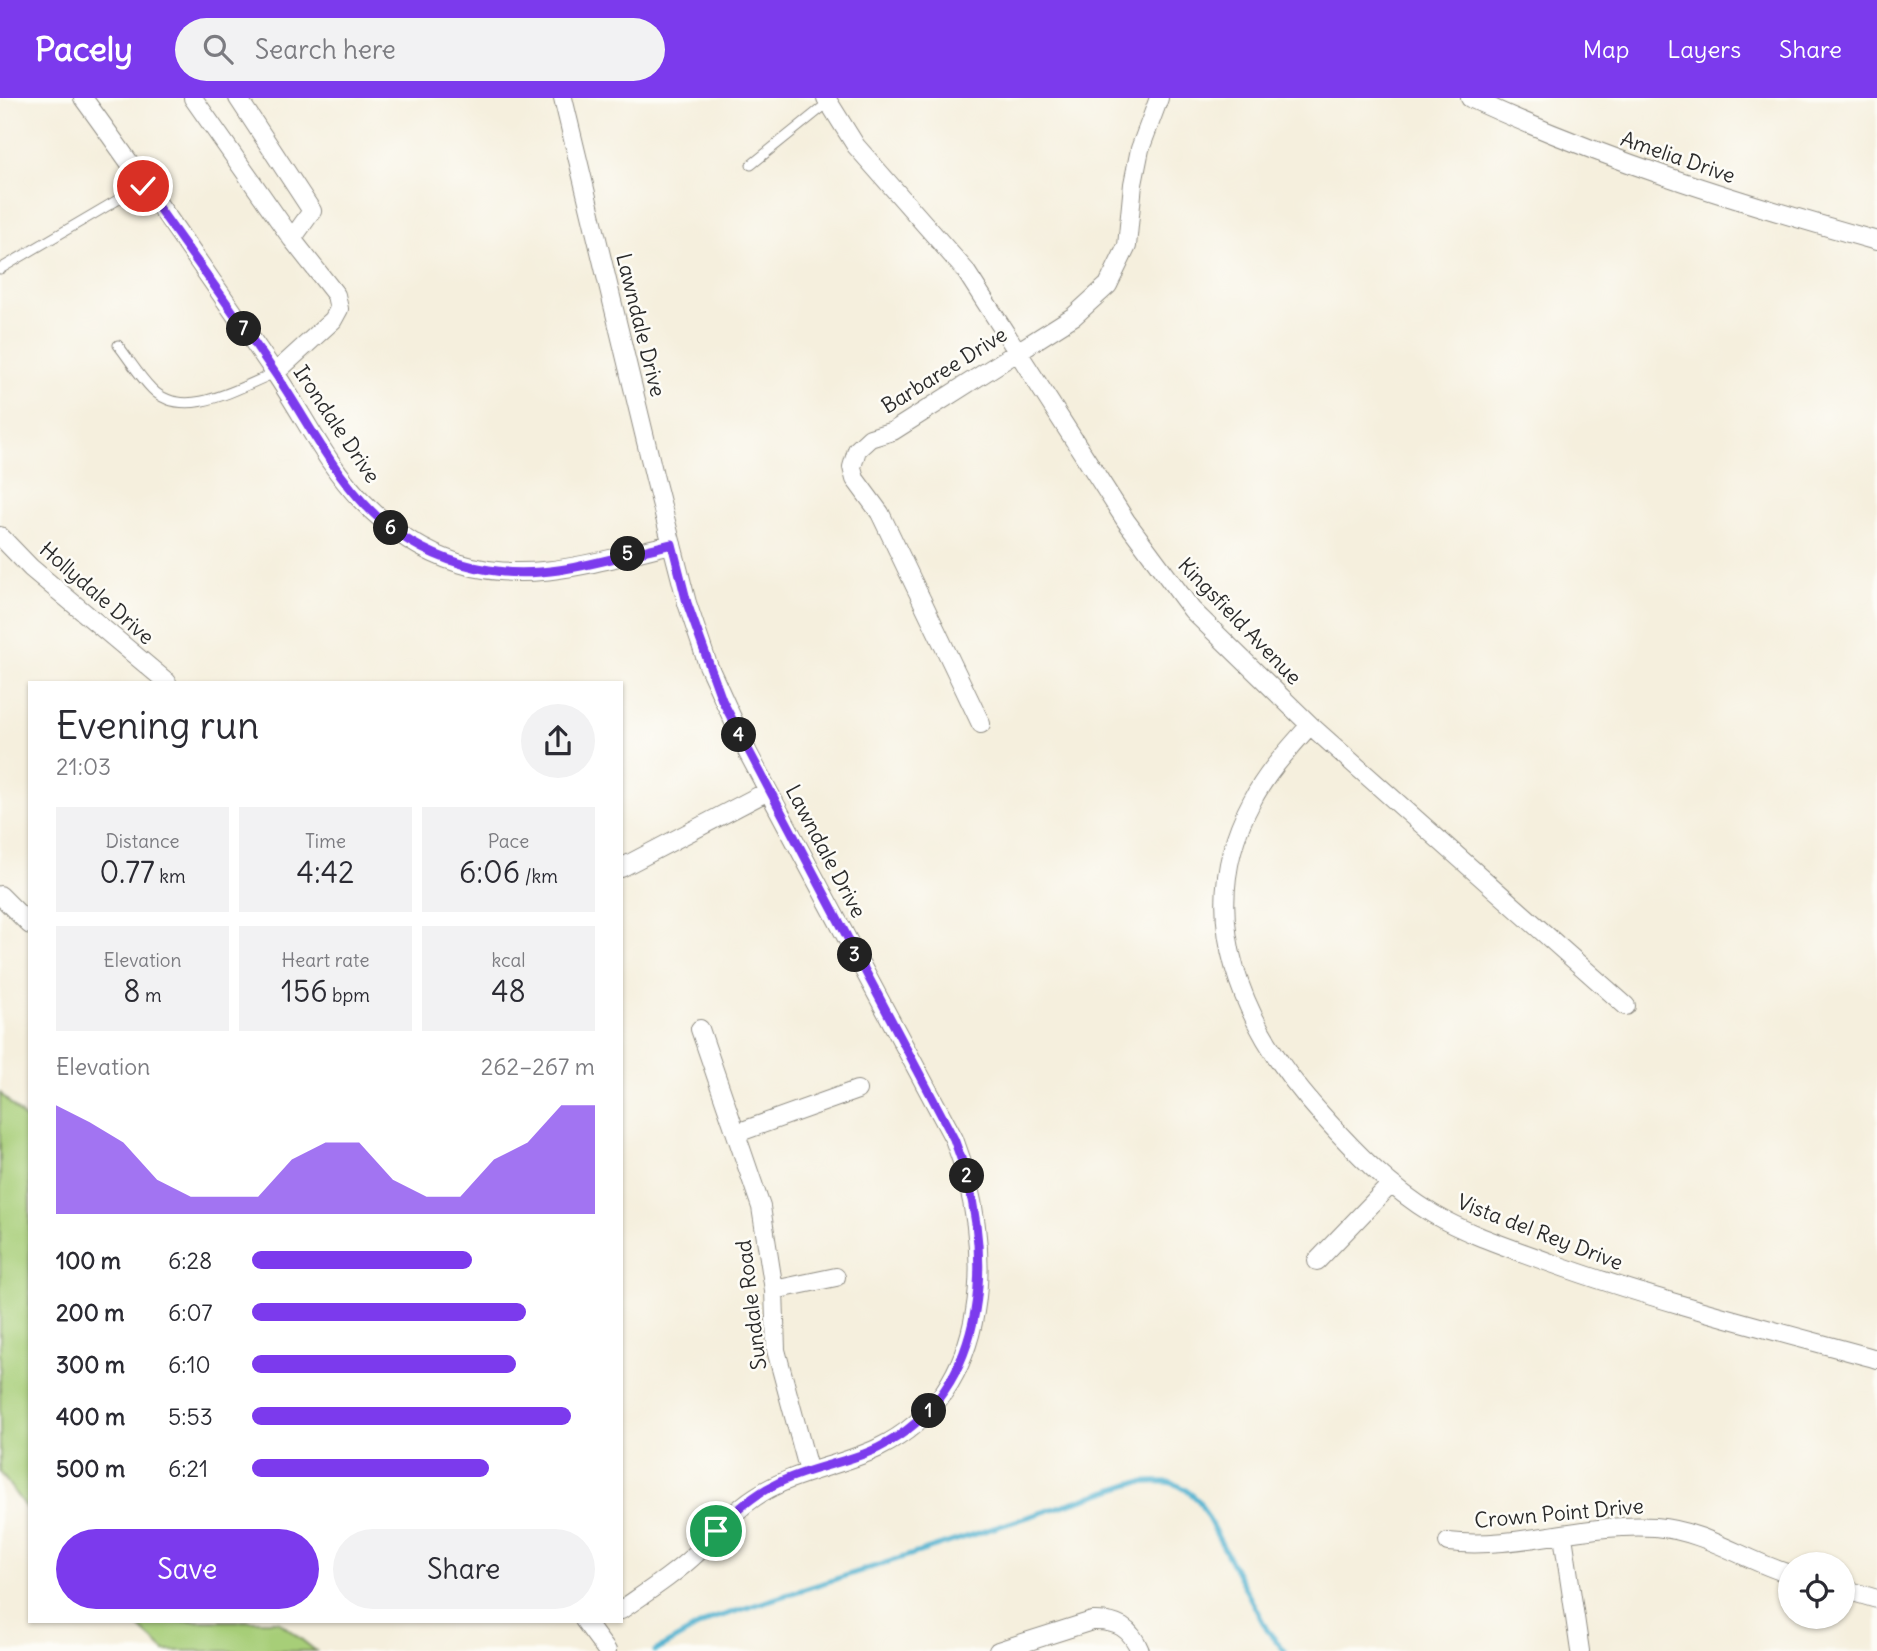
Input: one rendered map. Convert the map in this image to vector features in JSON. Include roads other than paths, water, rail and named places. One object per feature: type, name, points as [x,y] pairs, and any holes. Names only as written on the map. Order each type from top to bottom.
[{"type":"street","name":"Irondale Drive","points":[[83,98],[275,373],[359,499],[387,525],[419,547],[458,563],[522,573],[562,569],[672,544]]},
{"type":"street","points":[[192,98],[292,239],[336,295],[339,309],[333,320],[275,373]]},
{"type":"street","points":[[238,98],[312,211],[292,239]]},
{"type":"street","name":"Lawndale Drive","points":[[563,98],[687,603],[713,677],[768,790],[954,1139],[971,1190],[979,1260],[978,1295],[965,1356],[954,1380],[934,1406],[908,1430],[876,1449],[779,1482],[754,1497],[732,1514],[678,1569],[623,1609]]},
{"type":"street","name":"Barbaree Drive","points":[[981,724],[880,513],[859,487],[852,467],[857,450],[863,443],[893,431],[1093,302],[1120,266],[1130,233],[1133,184],[1140,149],[1159,98]]},
{"type":"street","name":"Amelia Drive","points":[[1470,98],[1639,170],[1877,241]]},
{"type":"street","name":"Kingsfield Avenue","points":[[828,100],[856,146],[965,270],[1015,353],[1157,567],[1192,610],[1310,725],[1626,1006]]},
{"type":"street","name":"Hollydale Drive","points":[[0,536],[31,568],[166,681]]},
{"type":"street","name":"Vista del Rey Drive","points":[[1310,725],[1265,779],[1241,824],[1226,887],[1228,943],[1241,990],[1278,1061],[1334,1128],[1391,1184],[1441,1218],[1528,1254],[1619,1287],[1877,1359]]},
{"type":"street","points":[[623,867],[768,790]]},
{"type":"street","points":[[0,895],[28,923]]},
{"type":"street","name":"Sundale Road","points":[[700,1029],[761,1207],[774,1290],[776,1350],[809,1472]]},
{"type":"street","points":[[737,1133],[857,1090]]},
{"type":"street","points":[[1317,1261],[1391,1184]]},
{"type":"street","points":[[774,1290],[836,1277]]},
{"type":"street","name":"Crown Point Drive","points":[[1448,1542],[1473,1545],[1631,1527],[1687,1532],[1778,1569]]},
{"type":"street","points":[[1563,1536],[1580,1651]]},
{"type":"street","points":[[1855,1593],[1877,1599]]},
{"type":"street","points":[[998,1651],[1092,1621],[1106,1620],[1130,1632],[1140,1651]]},
{"type":"street","points":[[588,1626],[607,1651]]},
{"type":"lane","points":[[751,165],[828,100]]},
{"type":"lane","points":[[0,269],[143,186]]},
{"type":"lane","points":[[118,345],[151,389],[162,398],[177,404],[225,393],[275,373]]},
{"type":"waterway","points":[[655,1651],[712,1619],[1133,1483],[1154,1482],[1176,1485],[1199,1501],[1267,1630],[1285,1651]]}]
